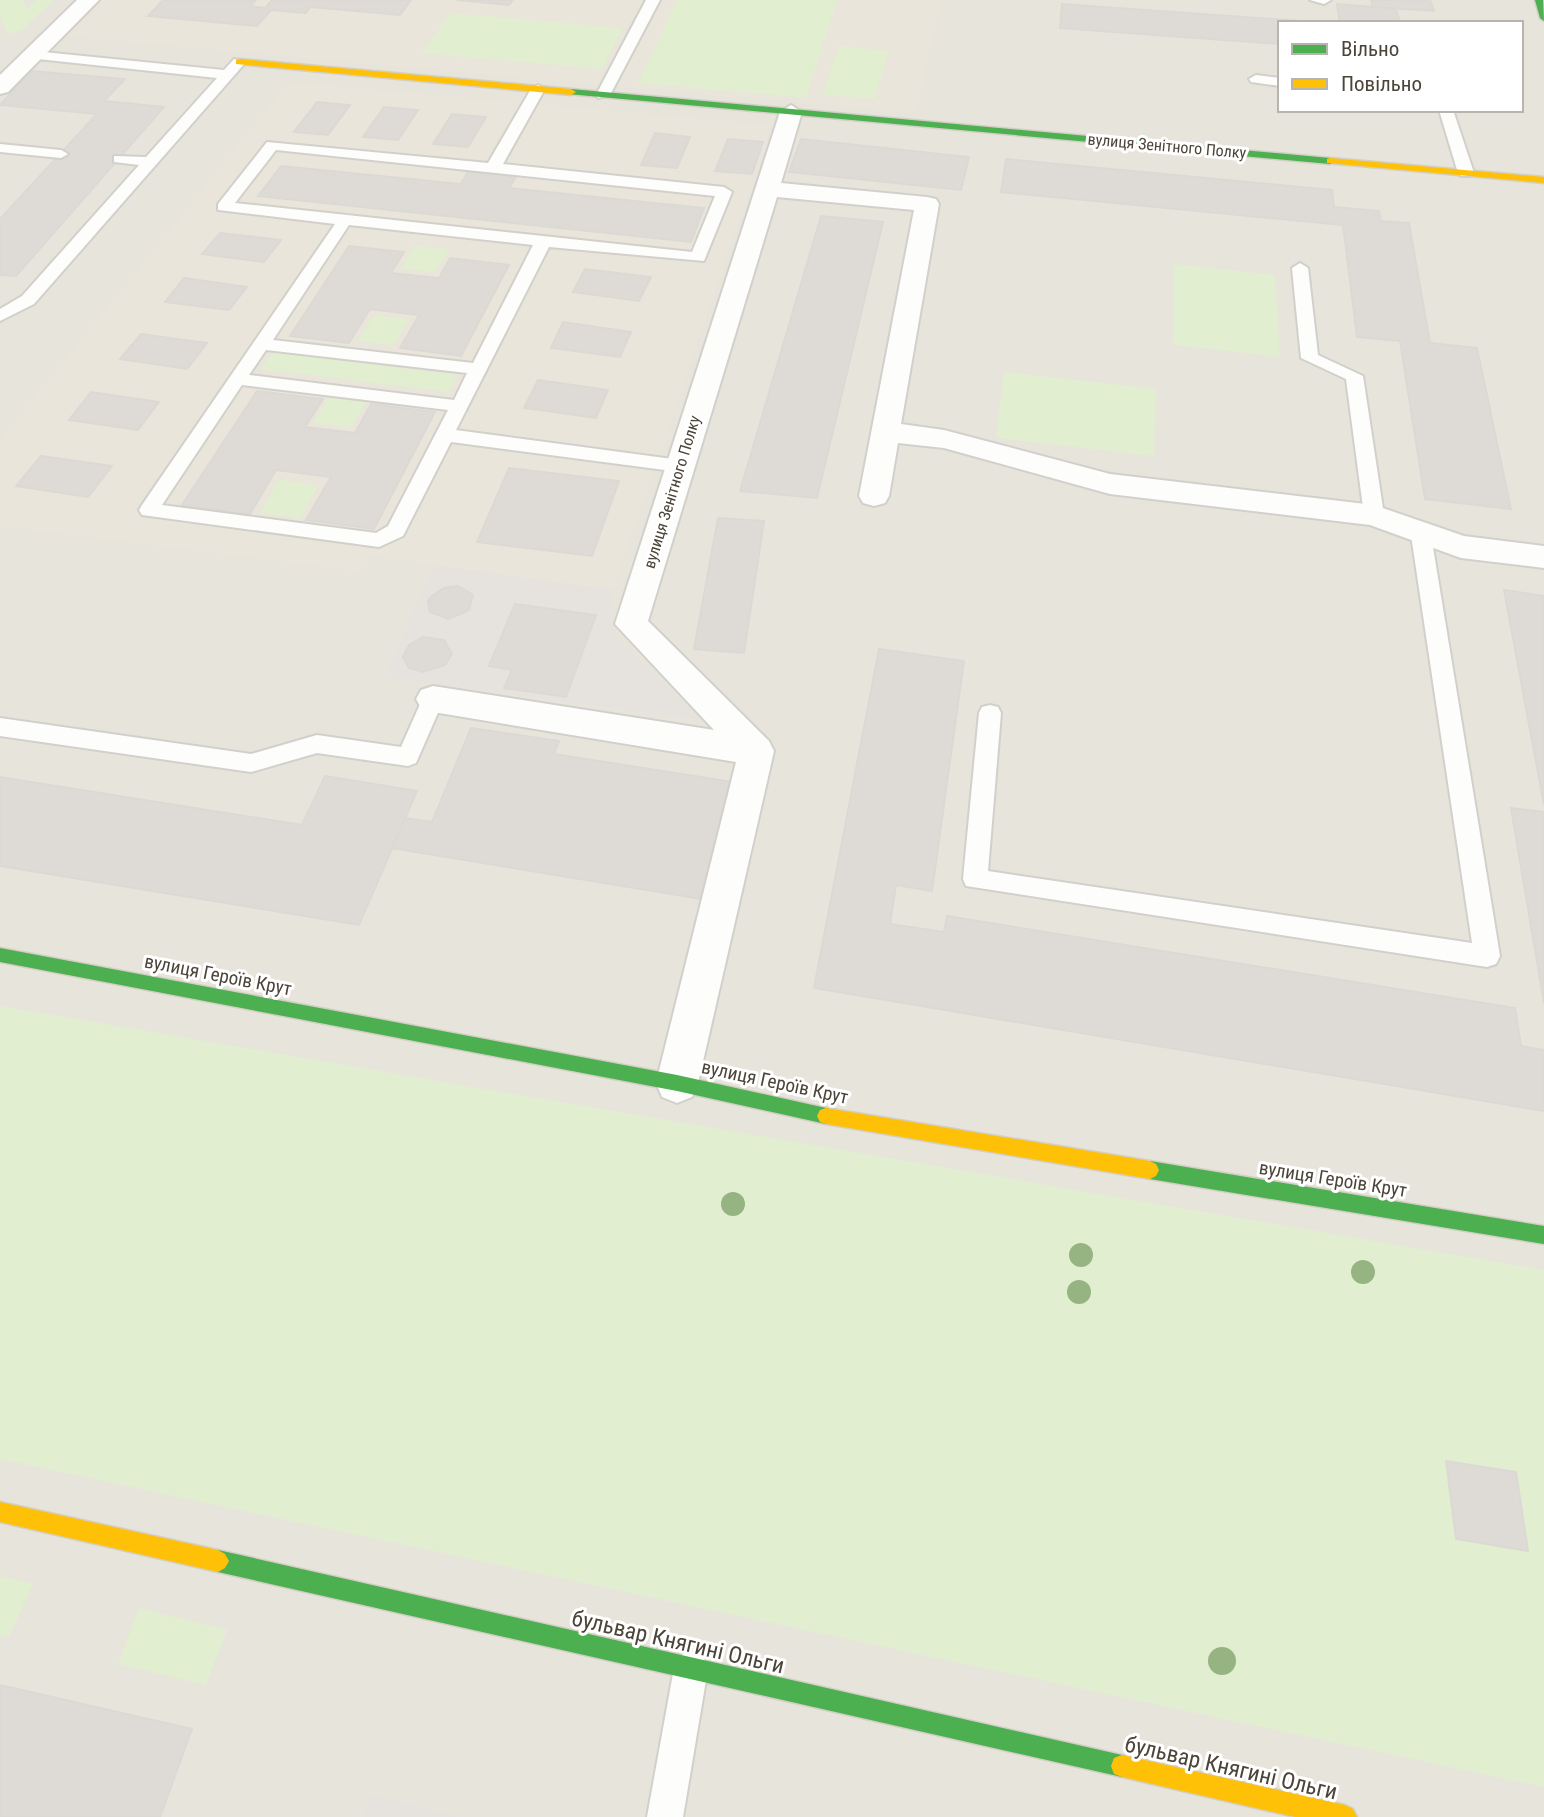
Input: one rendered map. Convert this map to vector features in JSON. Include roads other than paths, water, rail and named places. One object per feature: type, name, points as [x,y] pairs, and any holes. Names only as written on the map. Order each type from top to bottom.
[{"type":"street","points":[[0,87],[89,0]]},
{"type":"street","points":[[1539,0],[1544,18]]},
{"type":"street","name":"вулиця Зенітного Полку","points":[[239,62],[1544,180]]},
{"type":"street","name":"вулиця Зенітного Полку","points":[[757,751],[631,624],[791,112]]},
{"type":"street","points":[[766,189],[927,204],[874,496]]},
{"type":"street","points":[[886,432],[944,439],[1110,484],[1374,515],[1421,535],[1461,547],[1544,557]]},
{"type":"street","points":[[433,699],[757,751],[677,1083]]},
{"type":"street","name":"вулиця Героїв Крут","points":[[0,955],[677,1083],[820,1115],[1544,1235]]},
{"type":"street","name":"бульвар Княгині Ольги","points":[[0,1512],[1345,1817]]},
{"type":"lane","points":[[603,95],[653,0]]},
{"type":"lane","points":[[1317,0],[1324,0]]},
{"type":"lane","points":[[33,55],[228,75]]},
{"type":"lane","points":[[0,316],[27,300],[239,62]]},
{"type":"lane","points":[[1256,79],[1278,82]]},
{"type":"lane","points":[[493,168],[538,89]]},
{"type":"lane","points":[[1447,112],[1466,173]]},
{"type":"lane","points":[[272,145],[724,192],[698,258],[345,220],[223,206],[272,145]]},
{"type":"lane","points":[[0,148],[61,153]]},
{"type":"lane","points":[[118,159],[150,162]]},
{"type":"lane","points":[[345,220],[149,510],[380,540],[396,531],[543,242]]},
{"type":"lane","points":[[1300,268],[1310,358],[1354,376],[1374,515]]},
{"type":"lane","points":[[261,344],[478,369]]},
{"type":"lane","points":[[237,379],[459,406]]},
{"type":"lane","points":[[445,435],[680,466]]},
{"type":"lane","points":[[990,713],[975,878],[1487,956],[1421,535]]},
{"type":"lane","points":[[0,727],[251,763],[317,744],[408,757],[433,699]]},
{"type":"lane","points":[[665,1817],[691,1668]]}]
